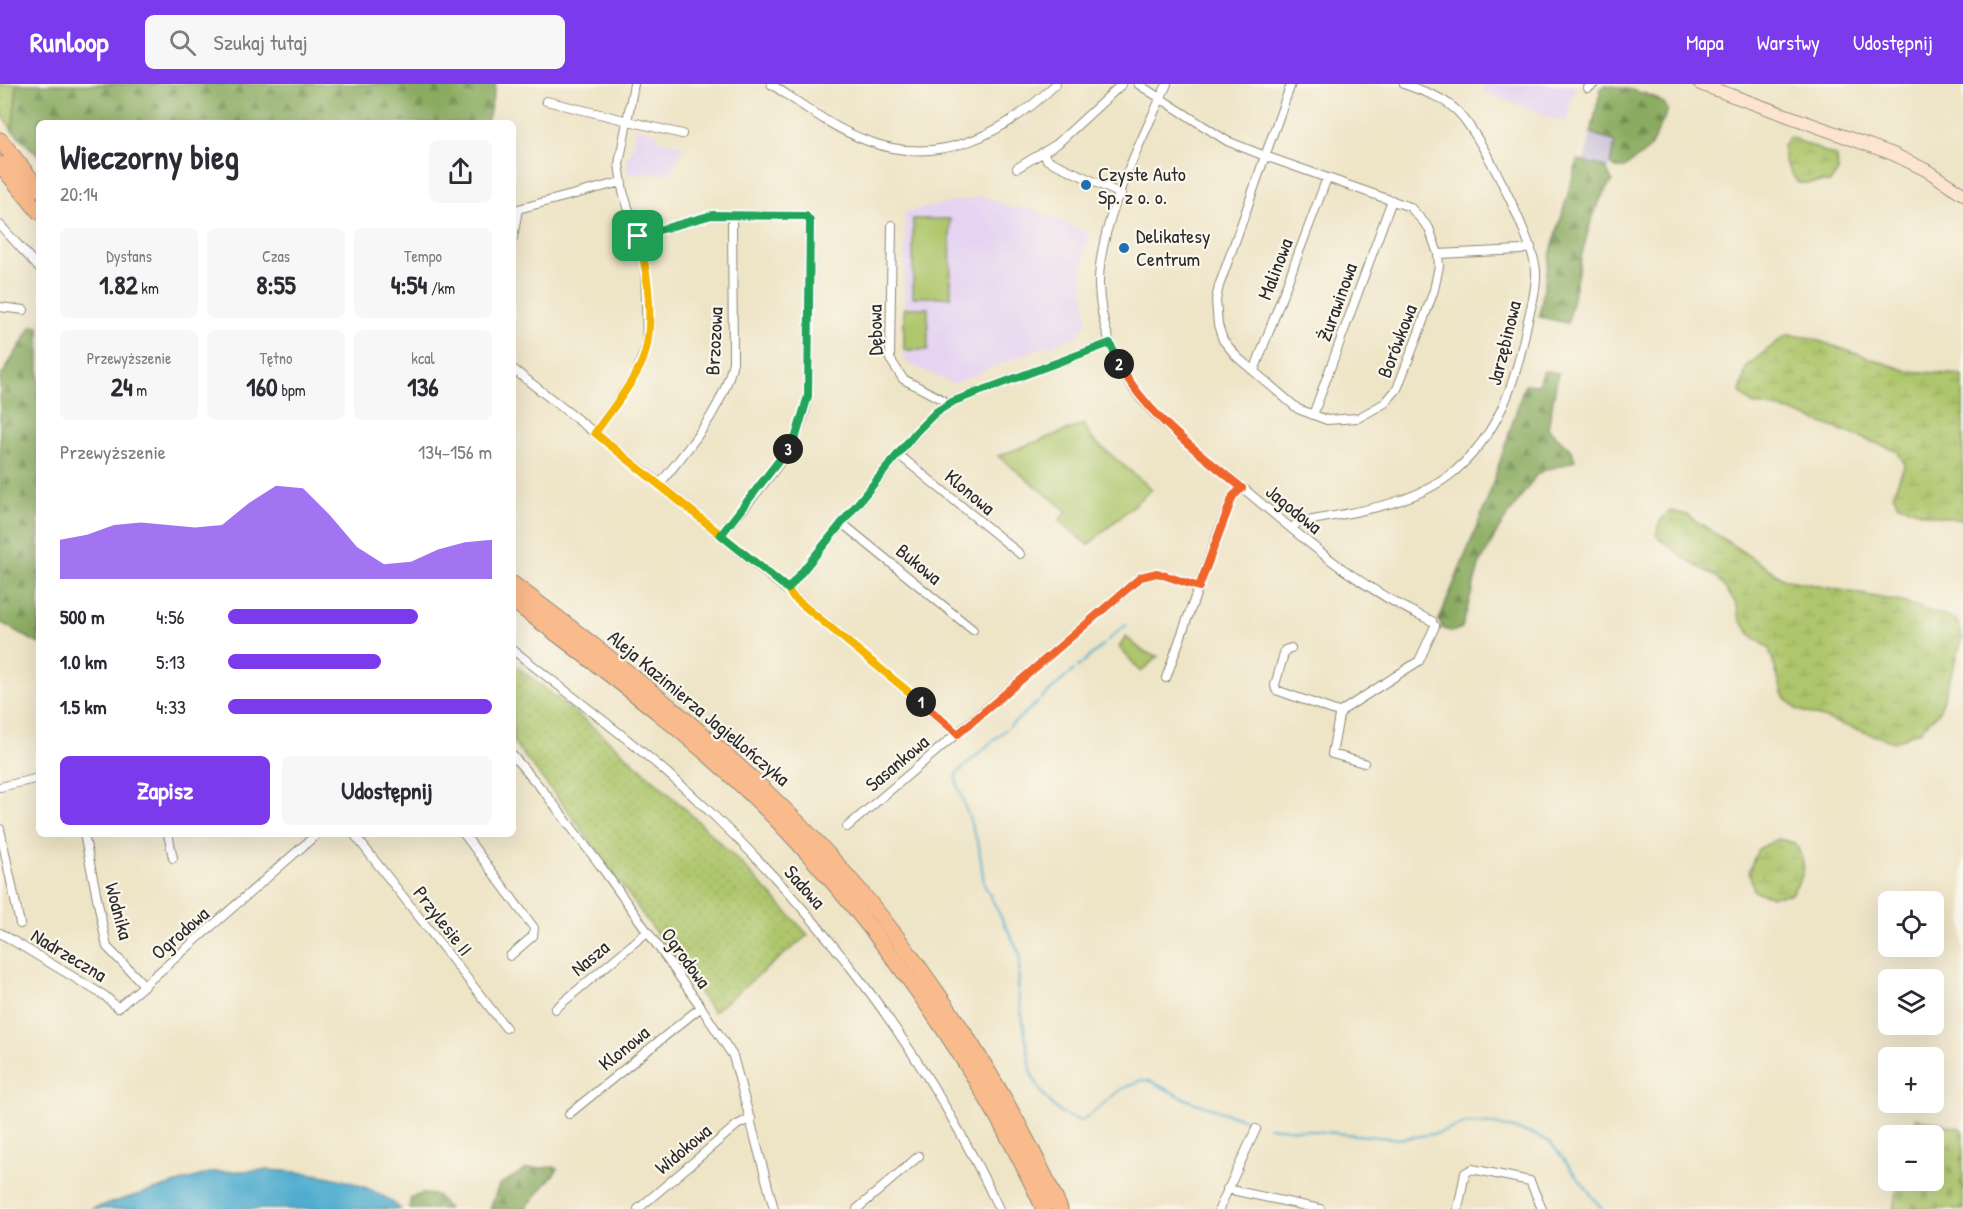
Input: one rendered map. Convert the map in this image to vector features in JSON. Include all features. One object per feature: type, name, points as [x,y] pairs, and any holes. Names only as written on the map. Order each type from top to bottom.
[{"type":"highway","points":[[0,140],[36,185]]},
{"type":"highway","points":[[0,164],[36,208]]},
{"type":"highway","name":"Aleja Kazimierza Jagiellończyka","points":[[516,586],[699,731],[781,805],[853,884],[920,969],[976,1052],[1045,1176],[1060,1209]]},
{"type":"highway","name":"Aleja Kazimierza Jagiellończyka","points":[[516,603],[696,746],[774,818],[847,900],[908,979],[965,1065],[1044,1209]]},
{"type":"main road","points":[[1700,84],[1893,154],[1926,170],[1963,194]]},
{"type":"street","points":[[595,433],[636,374],[646,350],[645,259],[621,182],[620,155],[634,84]]},
{"type":"street","points":[[771,84],[848,132],[885,147],[910,149],[945,148],[984,137],[1018,117],[1056,84]]},
{"type":"street","points":[[1017,168],[1057,144],[1122,84]]},
{"type":"street","name":"Borówkowa","points":[[1138,84],[1227,141],[1410,207],[1429,228],[1438,254],[1434,290],[1397,389],[1378,408],[1358,418],[1342,421],[1313,416],[1298,409],[1237,357],[1223,340],[1216,314],[1219,285],[1265,156]]},
{"type":"street","name":"Jagodowa","points":[[1167,84],[1107,228],[1100,262],[1101,306],[1110,343],[1124,373],[1148,406],[1242,488],[1352,578],[1380,596],[1434,624],[1419,662],[1341,713]]},
{"type":"street","points":[[1265,156],[1291,84]]},
{"type":"street","name":"Jarzębinowa","points":[[1292,529],[1297,523],[1393,503],[1442,481],[1473,453],[1500,416],[1512,391],[1519,364],[1536,273],[1531,247],[1465,118],[1440,98],[1404,84]]},
{"type":"street","points":[[1589,84],[1588,88],[1594,84]]},
{"type":"street","points":[[546,101],[627,118],[682,134]]},
{"type":"street","points":[[1043,152],[1047,160],[1121,194]]},
{"type":"street","name":"Malinowa","points":[[1254,371],[1327,178]]},
{"type":"street","points":[[516,221],[518,209],[621,182]]},
{"type":"street","name":"Żurawinowa","points":[[1313,416],[1392,200]]},
{"type":"street","name":"Brzozowa","points":[[660,484],[720,405],[728,385],[733,362],[732,215]]},
{"type":"street","points":[[638,236],[705,216],[806,216],[810,221],[807,406],[796,436],[784,455],[721,535]]},
{"type":"street","points":[[0,225],[36,265]]},
{"type":"street","name":"Dębowa","points":[[892,225],[890,359],[900,376],[943,400],[946,406]]},
{"type":"street","points":[[1438,254],[1521,250],[1531,247]]},
{"type":"street","points":[[0,307],[24,310]]},
{"type":"street","points":[[788,589],[916,432],[946,406],[1110,343]]},
{"type":"street","points":[[516,371],[660,484],[788,589],[792,596],[958,734]]},
{"type":"street","name":"Klonowa","points":[[899,455],[1020,554]]},
{"type":"street","points":[[1166,678],[1233,496],[1242,488]]},
{"type":"street","name":"Bukowa","points":[[843,524],[973,630]]},
{"type":"street","name":"Sasankowa","points":[[847,827],[1141,577],[1157,573],[1199,587]]},
{"type":"street","points":[[1291,648],[1285,650],[1275,685],[1276,690],[1341,713],[1332,754],[1364,763]]},
{"type":"street","name":"Sadowa","points":[[516,652],[655,762],[706,808],[800,906],[837,950],[914,1058],[957,1127],[999,1209]]},
{"type":"street","name":"Ogrodowa","points":[[516,759],[545,792],[647,932],[701,1007],[738,1067],[774,1209]]},
{"type":"street","points":[[0,787],[36,779]]},
{"type":"street","points":[[0,830],[20,924]]},
{"type":"street","name":"Wodnika","points":[[85,837],[107,947],[145,986]]},
{"type":"street","points":[[169,837],[173,858]]},
{"type":"street","name":"Ogrodowa","points":[[118,1008],[314,837]]},
{"type":"street","name":"Przylesie II","points":[[356,837],[506,1028]]},
{"type":"street","points":[[466,837],[534,928],[533,936],[510,956]]},
{"type":"street","name":"Nasza","points":[[555,1009],[647,932]]},
{"type":"street","name":"Nadrzeczna","points":[[0,933],[105,996],[118,1008]]},
{"type":"street","name":"Klonowa","points":[[569,1114],[701,1007]]},
{"type":"street","name":"Widokowa","points":[[638,1209],[737,1125],[751,1118]]},
{"type":"street","points":[[1219,1209],[1256,1129]]},
{"type":"street","points":[[857,1209],[919,1156]]},
{"type":"street","points":[[1458,1209],[1465,1173],[1472,1169],[1530,1181],[1542,1209]]},
{"type":"street","points":[[1227,1189],[1320,1209]]},
{"type":"shaded area","points":[[1485,84],[1575,84],[1566,123],[1483,91]]},
{"type":"shaded area","points":[[636,127],[658,133],[657,139],[684,146],[670,174],[629,174],[627,155],[631,152]]},
{"type":"shaded area","points":[[1591,133],[1616,142],[1609,168],[1584,162]]},
{"type":"shaded area","points":[[983,196],[1013,209],[1031,208],[1088,234],[1082,267],[1087,321],[1078,336],[1032,351],[953,384],[904,361],[905,212]]},
{"type":"green space","points":[[0,84],[17,84],[12,130],[0,111]]},
{"type":"green space","points":[[17,84],[496,84],[488,120],[36,120],[36,153],[12,130]]},
{"type":"green space","points":[[1606,85],[1649,95],[1664,104],[1668,110],[1650,148],[1624,168],[1616,168],[1610,164],[1615,142],[1591,133],[1601,88]]},
{"type":"green space","points":[[1790,137],[1837,157],[1838,172],[1830,182],[1798,183],[1786,165],[1782,146]]},
{"type":"green space","points":[[1578,160],[1605,167],[1612,181],[1603,194],[1589,229],[1568,323],[1539,317],[1549,259]]},
{"type":"green space","points":[[913,219],[950,219],[951,297],[913,297]]},
{"type":"green space","points":[[904,308],[928,308],[928,350],[904,350]]},
{"type":"green space","points":[[32,326],[36,327],[36,642],[0,622],[0,378]]},
{"type":"green space","points":[[1786,335],[1807,337],[1908,371],[1963,375],[1963,520],[1930,515],[1899,505],[1893,494],[1905,464],[1897,451],[1790,411],[1752,404],[1740,392],[1747,366]]},
{"type":"green space","points":[[1544,371],[1558,373],[1548,428],[1572,451],[1575,460],[1537,474],[1500,527],[1479,566],[1462,628],[1452,632],[1442,628],[1439,620],[1486,504],[1525,384],[1538,385]]},
{"type":"green space","points":[[1084,424],[1092,439],[1152,489],[1088,545],[1059,521],[1067,511],[998,456]]},
{"type":"green space","points":[[1670,511],[1687,515],[1784,579],[1906,603],[1956,620],[1963,637],[1939,712],[1919,731],[1894,742],[1796,709],[1783,695],[1769,648],[1752,636],[1740,620],[1737,605],[1718,578],[1682,557],[1656,535],[1661,520]]},
{"type":"green space","points":[[1126,637],[1144,652],[1158,656],[1141,672],[1119,647]]},
{"type":"green space","points":[[516,666],[592,726],[667,792],[739,862],[808,935],[713,1012],[569,812],[516,746]]},
{"type":"green space","points":[[1778,839],[1795,843],[1804,869],[1791,894],[1770,896],[1754,891],[1749,870],[1758,849]]},
{"type":"green space","points":[[1916,1118],[1963,1129],[1963,1209],[1893,1209],[1898,1191],[1944,1191],[1944,1125],[1914,1125]]},
{"type":"green space","points":[[554,1167],[558,1169],[525,1209],[490,1209],[499,1185],[527,1169]]},
{"type":"green space","points":[[422,1194],[437,1195],[448,1209],[409,1209],[411,1197]]},
{"type":"water","points":[[266,1170],[338,1179],[372,1190],[401,1209],[91,1209],[213,1172]]},
{"type":"waterway","points":[[1107,641],[1126,625]]},
{"type":"waterway","points":[[1078,667],[1104,644]]},
{"type":"waterway","points":[[1041,699],[1074,670]]},
{"type":"waterway","points":[[1009,727],[1038,702]]},
{"type":"waterway","points":[[1006,729],[956,774],[956,780],[979,847],[984,884],[1020,954],[1018,992],[1032,1075],[1042,1093],[1054,1107],[1066,1116],[1082,1121],[1120,1090],[1141,1080],[1150,1081],[1190,1101],[1249,1121]]},
{"type":"waterway","points":[[1268,1127],[1401,1139],[1439,1133],[1467,1123],[1495,1124],[1536,1135],[1550,1142],[1602,1209]]},
{"type":"place","name":"Czyste Auto Sp. z o. o.","points":[[1086,185]]},
{"type":"place","name":"Delikatesy Centrum","points":[[1124,248]]},
{"type":"route","points":[[638,236],[645,259],[647,285],[646,350],[636,374],[595,433],[660,484],[721,535],[788,589],[792,596],[958,734],[1141,577],[1153,572],[1199,587],[1233,496],[1242,488],[1158,417],[1124,373],[1110,343],[954,401],[941,409],[916,432],[788,589],[721,535],[784,455],[796,436],[807,406],[810,221],[806,216],[712,215],[638,236]]}]
